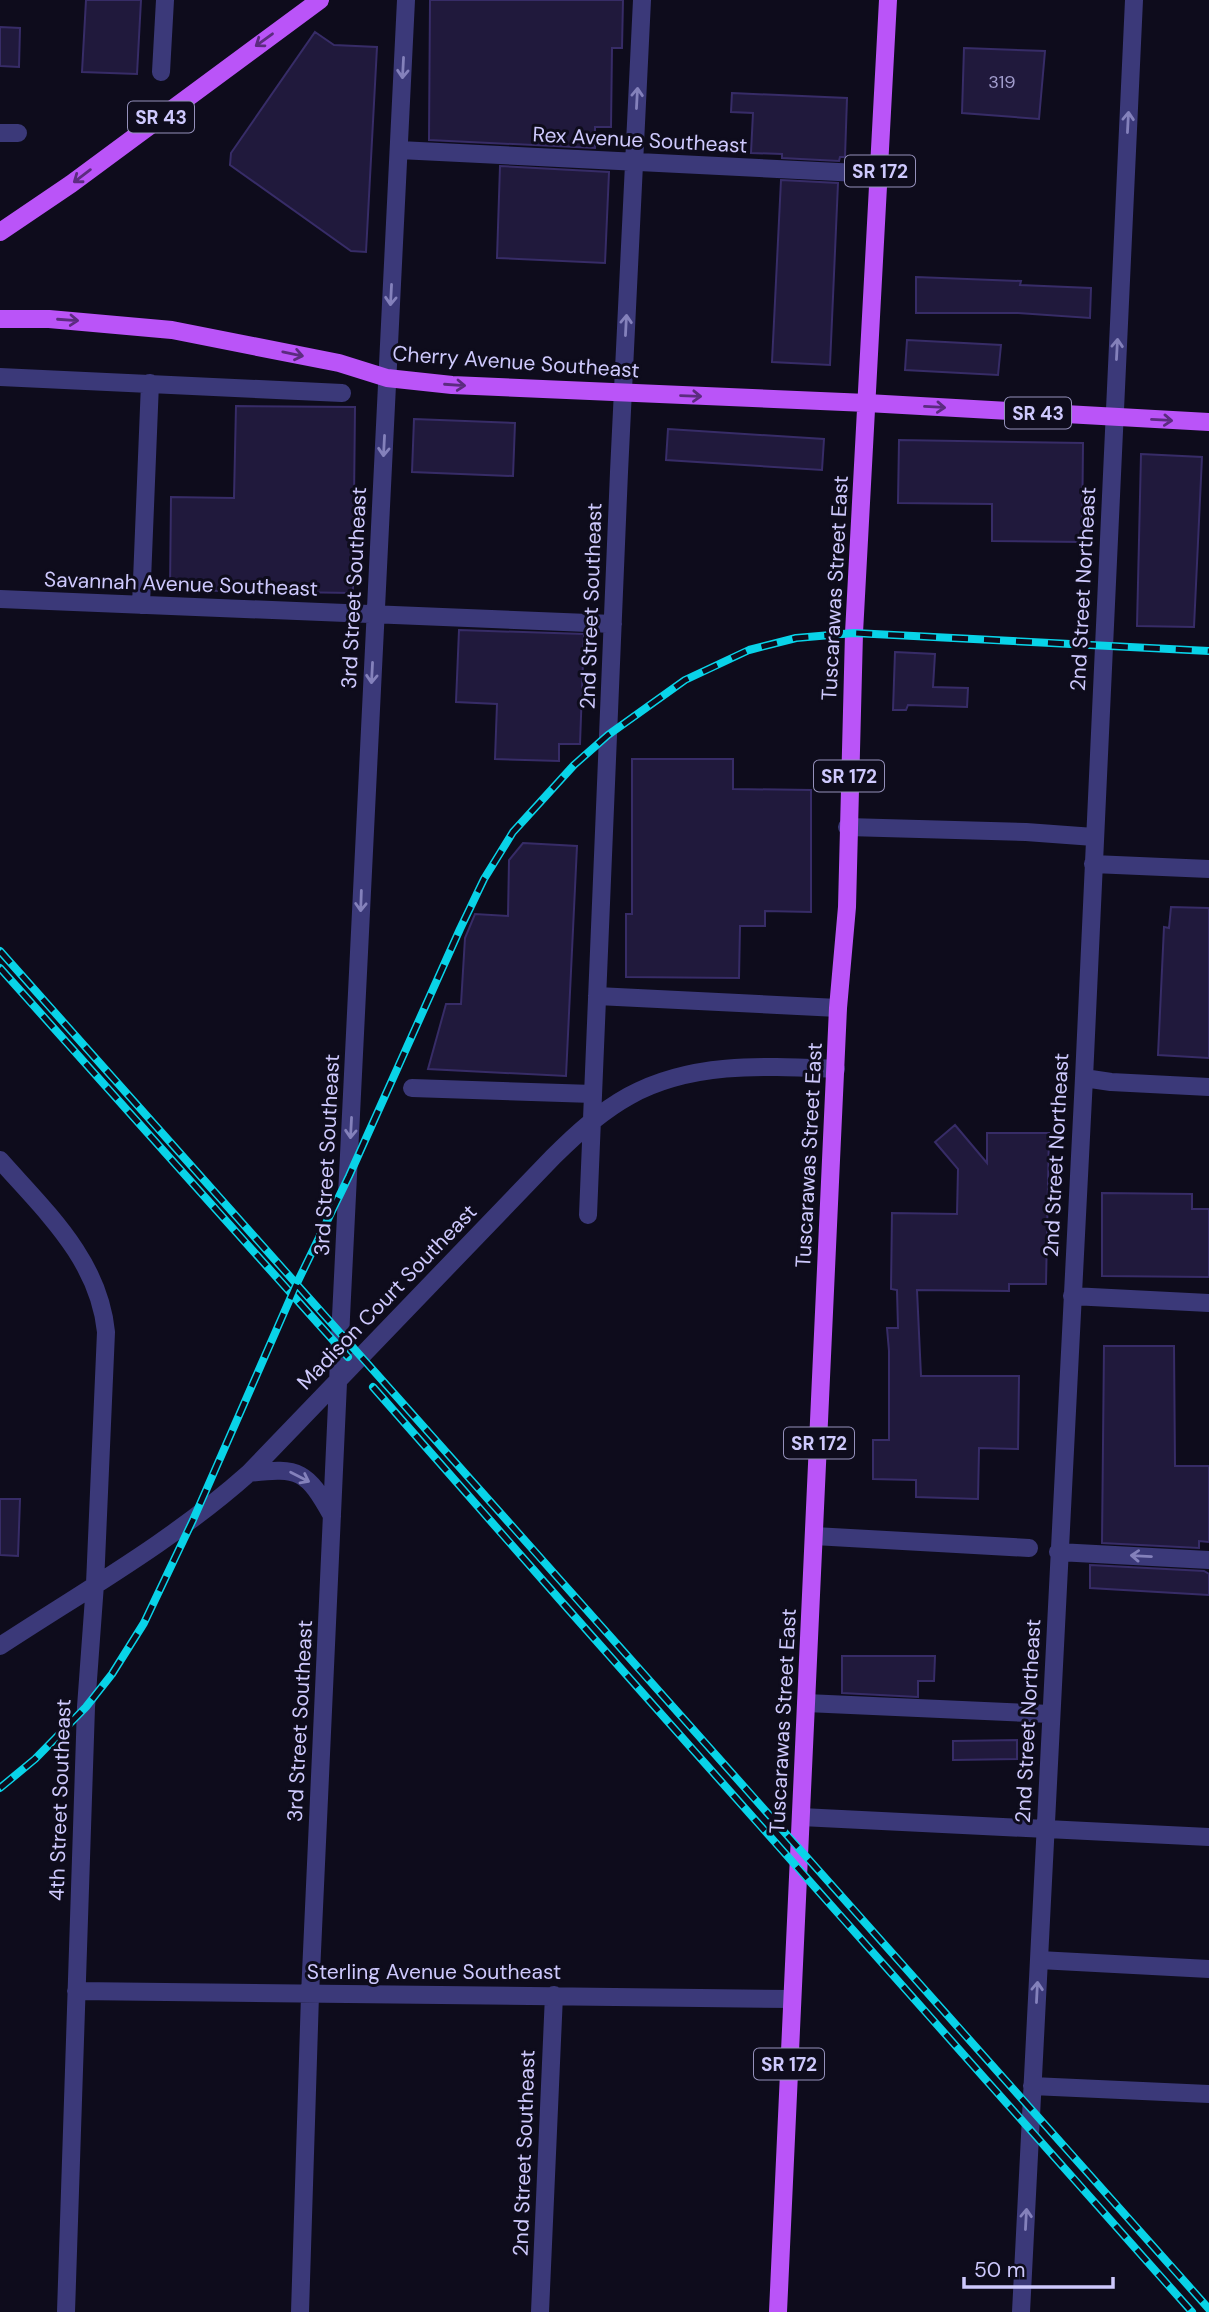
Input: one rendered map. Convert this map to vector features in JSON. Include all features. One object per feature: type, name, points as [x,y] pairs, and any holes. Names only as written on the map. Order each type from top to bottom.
[{"type":"main road","name":"SR 43","points":[[0,232],[71,184],[320,0]]},
{"type":"main road","name":"Tuscarawas Street East","points":[[778,2312],[838,1008],[847,907],[854,633],[888,0]]},
{"type":"main road","name":"Cherry Avenue Southeast","points":[[0,319],[49,319],[172,330],[312,358],[387,378],[452,386],[867,403]]},
{"type":"main road","name":"SR 43","points":[[867,403],[1209,422]]},
{"type":"street","points":[[161,72],[165,0]]},
{"type":"street","name":"3rd Street Southeast","points":[[300,2312],[310,1995],[406,0]]},
{"type":"street","name":"2nd Street Southeast","points":[[588,1215],[622,393],[642,0]]},
{"type":"street","name":"2nd Street Northeast","points":[[1021,2312],[1084,1078],[1134,0]]},
{"type":"street","name":"Rex Avenue Southeast","points":[[399,150],[879,174]]},
{"type":"street","points":[[0,377],[342,393]]},
{"type":"street","points":[[141,605],[150,383]]},
{"type":"street","name":"Savannah Avenue Southeast","points":[[0,599],[612,624]]},
{"type":"street","points":[[848,827],[1026,832],[1094,837]]},
{"type":"street","points":[[1093,864],[1209,869]]},
{"type":"street","points":[[597,996],[838,1008]]},
{"type":"street","name":"Madison Court Southeast","points":[[0,1646],[192,1520],[249,1473],[553,1157],[592,1121],[630,1095],[656,1083],[684,1075],[742,1067],[836,1069]]},
{"type":"street","points":[[1084,1078],[1209,1087]]},
{"type":"street","points":[[412,1088],[593,1094]]},
{"type":"street","name":"4th Street Southeast","points":[[0,1160],[73,1244],[87,1266],[98,1292],[106,1332],[95,1584],[86,1707],[66,2312]]},
{"type":"street","points":[[1072,1296],[1209,1303]]},
{"type":"street","points":[[249,1473],[281,1470],[301,1475],[316,1487],[332,1517]]},
{"type":"street","points":[[814,1536],[1029,1548]]},
{"type":"street","points":[[1058,1552],[1209,1560]]},
{"type":"street","points":[[806,1703],[1051,1714]]},
{"type":"street","points":[[801,1817],[1209,1837]]},
{"type":"street","points":[[1039,1960],[1209,1969]]},
{"type":"street","name":"Sterling Avenue Southeast","points":[[76,1991],[792,1999]]},
{"type":"street","name":"2nd Street Southeast","points":[[540,2312],[554,1996]]},
{"type":"street","points":[[1032,2086],[1209,2094]]},
{"type":"building","points":[[86,0],[141,0],[137,74],[82,72]]},
{"type":"building","points":[[430,0],[623,0],[622,48],[612,48],[611,127],[595,127],[595,148],[429,140]]},
{"type":"building","points":[[0,27],[20,28],[19,67],[0,66]]},
{"type":"building","points":[[315,32],[334,45],[377,47],[366,252],[351,251],[230,165],[231,153]]},
{"type":"building","points":[[964,48],[1045,51],[1039,119],[962,113]]},
{"type":"building","points":[[732,93],[847,98],[845,157],[840,157],[839,161],[782,158],[782,154],[751,153],[753,113],[731,112]]},
{"type":"building","points":[[500,166],[609,172],[605,263],[497,258]]},
{"type":"building","points":[[781,180],[838,183],[830,365],[772,362]]},
{"type":"building","points":[[916,277],[1021,281],[1020,285],[1091,288],[1090,318],[1018,313],[916,313]]},
{"type":"building","points":[[907,340],[1001,345],[998,375],[905,370]]},
{"type":"building","points":[[236,406],[355,407],[353,593],[170,590],[171,497],[234,498]]},
{"type":"building","points":[[414,419],[515,423],[513,476],[412,472]]},
{"type":"building","points":[[668,429],[824,439],[822,470],[666,460]]},
{"type":"building","points":[[899,440],[1083,443],[1082,542],[992,541],[992,504],[898,503]]},
{"type":"building","points":[[1141,454],[1202,457],[1194,627],[1137,626]]},
{"type":"building","points":[[459,630],[584,634],[580,744],[559,744],[559,761],[495,759],[497,704],[456,702]]},
{"type":"building","points":[[895,652],[935,654],[933,687],[968,688],[967,707],[908,705],[906,710],[893,710]]},
{"type":"building","points":[[632,759],[733,759],[733,789],[811,790],[811,912],[765,911],[765,926],[740,926],[739,978],[626,977],[626,914],[632,914]]},
{"type":"building","points":[[523,843],[577,846],[566,1076],[428,1069],[446,1004],[461,1004],[465,938],[475,914],[508,916],[509,860]]},
{"type":"building","points":[[1171,907],[1209,908],[1209,1058],[1158,1055],[1164,927],[1169,928]]},
{"type":"building","points":[[955,1125],[987,1163],[987,1133],[1049,1133],[1046,1284],[1009,1284],[1009,1291],[917,1290],[921,1376],[1019,1376],[1018,1449],[979,1448],[978,1499],[916,1497],[916,1480],[873,1479],[873,1440],[889,1440],[887,1328],[898,1328],[897,1290],[891,1289],[892,1213],[957,1214],[958,1169],[935,1142]]},
{"type":"building","points":[[1102,1193],[1192,1194],[1192,1209],[1209,1209],[1209,1277],[1102,1276]]},
{"type":"building","points":[[1104,1346],[1174,1346],[1175,1466],[1209,1466],[1209,1542],[1199,1541],[1199,1548],[1102,1543]]},
{"type":"building","points":[[0,1499],[20,1499],[18,1556],[0,1555]]},
{"type":"building","points":[[1090,1565],[1204,1571],[1209,1574],[1209,1595],[1090,1588]]},
{"type":"building","points":[[842,1656],[935,1656],[934,1681],[918,1681],[918,1697],[842,1693]]},
{"type":"building","points":[[1017,1740],[1017,1759],[953,1760],[953,1741]]},
{"type":"railway","points":[[0,1788],[35,1759],[86,1707],[112,1674],[144,1623],[193,1520],[297,1283],[349,1176],[484,879],[513,832],[574,765],[608,735],[685,680],[749,650],[796,638],[854,633],[1209,651]]},
{"type":"railway","points":[[0,951],[1209,2309]]},
{"type":"railway","points":[[0,968],[348,1357]]},
{"type":"railway","points":[[373,1387],[1192,2312]]}]
